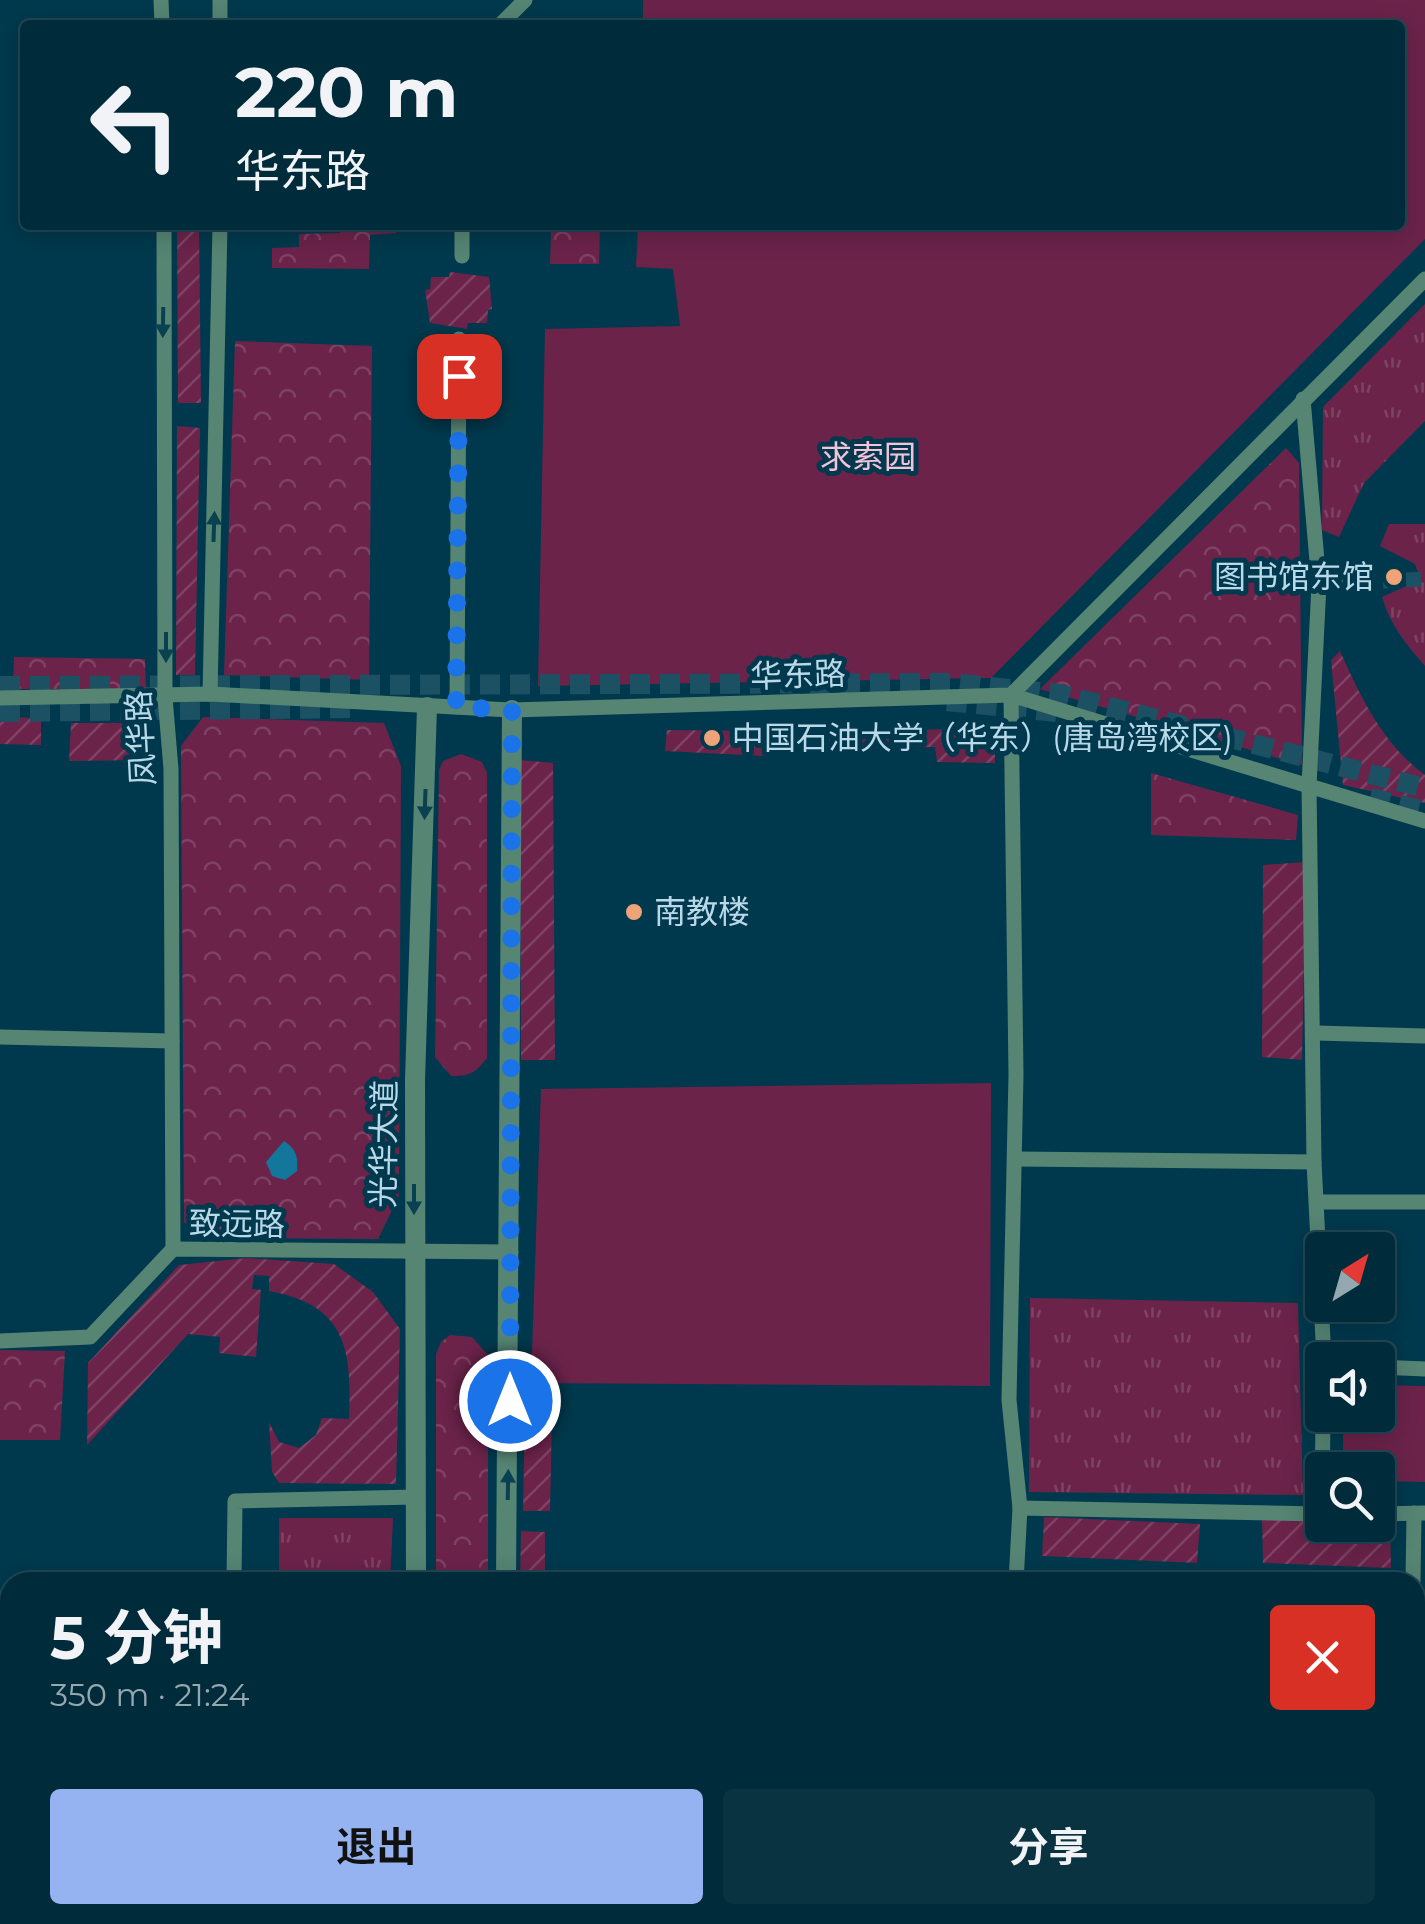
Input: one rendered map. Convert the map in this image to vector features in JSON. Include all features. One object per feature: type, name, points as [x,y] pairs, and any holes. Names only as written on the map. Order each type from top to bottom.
[{"type":"street","points":[[505,20],[525,0]]},
{"type":"street","name":"凤华路","points":[[164,230],[164,698],[171,768],[173,1249]]},
{"type":"street","points":[[210,694],[220,230]]},
{"type":"street","points":[[462,230],[462,256]]},
{"type":"street","points":[[1017,1572],[1020,1508],[1009,1400],[1015,1159],[1011,694],[1425,279]]},
{"type":"street","points":[[456,707],[459,339]]},
{"type":"street","points":[[1303,400],[1319,584],[1310,786],[1316,1033],[1314,1162],[1323,1342]]},
{"type":"street","points":[[1319,584],[1360,582]]},
{"type":"street","name":"华东路","points":[[0,698],[164,698],[210,694],[512,710],[1011,694],[1425,821]]},
{"type":"street","name":"光华大道","points":[[416,1572],[414,1253],[427,707]]},
{"type":"street","points":[[506,1572],[512,710]]},
{"type":"street","points":[[1316,1033],[1425,1036]]},
{"type":"street","points":[[0,1037],[172,1040]]},
{"type":"street","points":[[1015,1159],[1314,1162]]},
{"type":"street","points":[[1317,1202],[1425,1202]]},
{"type":"street","name":"致远路","points":[[0,1341],[90,1337],[173,1249],[511,1252]]},
{"type":"street","points":[[1395,1368],[1425,1369]]},
{"type":"street","points":[[234,1572],[234,1501],[416,1497]]},
{"type":"street","points":[[1020,1508],[1305,1514]]},
{"type":"street","points":[[1414,1572],[1420,1514]]},
{"type":"green space","name":"求索园","points":[[643,0],[1425,0],[1425,239],[991,678],[538,686],[545,329],[680,326],[673,269],[636,267],[638,230],[1405,230],[1405,20],[643,20]]},
{"type":"green space","points":[[177,230],[199,230],[201,403],[178,403]]},
{"type":"green space","points":[[396,230],[370,235],[369,269],[272,268],[272,248],[299,247],[299,234]]},
{"type":"green space","points":[[546,230],[600,230],[599,264],[550,264],[551,232]]},
{"type":"green space","points":[[450,272],[489,277],[492,309],[488,310],[487,323],[468,323],[467,329],[430,323],[425,290],[430,289],[431,277],[449,277]]},
{"type":"green space","points":[[1425,304],[1425,421],[1364,483],[1339,537],[1322,530],[1323,407]]},
{"type":"green space","points":[[235,341],[372,346],[369,680],[224,675]]},
{"type":"green space","points":[[177,426],[200,428],[195,675],[176,675]]},
{"type":"green space","points":[[1286,448],[1299,463],[1302,765],[1040,689]]},
{"type":"green space","points":[[1389,524],[1425,524],[1425,666],[1394,625],[1382,597],[1411,584],[1418,573],[1415,564],[1380,546]]},
{"type":"green space","points":[[1340,651],[1385,735],[1425,775],[1425,803],[1343,785],[1331,660]]},
{"type":"green space","points":[[14,657],[145,659],[146,689],[13,689]]},
{"type":"green space","points":[[0,717],[41,718],[41,745],[0,744]]},
{"type":"green space","points":[[203,717],[384,723],[401,766],[399,1196],[378,1239],[200,1238],[184,1222],[181,746]]},
{"type":"green space","points":[[71,723],[148,723],[150,760],[69,761]]},
{"type":"green space","points":[[995,728],[995,763],[937,762],[935,747],[786,749],[789,733]]},
{"type":"green space","points":[[667,730],[767,731],[765,756],[665,751]]},
{"type":"green space","points":[[461,754],[482,762],[487,773],[487,1058],[472,1073],[451,1076],[435,1057],[439,770],[443,761]]},
{"type":"green space","points":[[520,760],[553,763],[555,1060],[521,1060]]},
{"type":"green space","points":[[1151,773],[1298,815],[1296,840],[1151,835]]},
{"type":"green space","points":[[1306,862],[1302,1060],[1262,1057],[1263,865]]},
{"type":"green space","points":[[991,1083],[990,1386],[531,1383],[541,1089]]},
{"type":"green space","points":[[247,1258],[334,1264],[373,1292],[400,1329],[396,1484],[279,1483],[272,1472],[269,1422],[279,1442],[299,1448],[316,1435],[322,1418],[349,1419],[350,1394],[346,1352],[329,1319],[315,1307],[269,1291],[269,1276],[254,1275],[252,1289],[261,1290],[256,1357],[219,1353],[220,1337],[188,1334],[87,1445],[88,1363],[179,1265]]},
{"type":"green space","points":[[1030,1298],[1298,1303],[1303,1495],[1029,1492]]},
{"type":"green space","points":[[450,1335],[472,1337],[488,1355],[488,1572],[436,1572],[436,1354],[441,1342]]},
{"type":"green space","points":[[0,1350],[65,1351],[60,1440],[0,1440]]},
{"type":"green space","points":[[1395,1385],[1425,1386],[1425,1482],[1395,1481],[1395,1452],[1343,1452],[1343,1432],[1395,1432]]},
{"type":"green space","points":[[525,1412],[552,1414],[550,1511],[523,1511]]},
{"type":"green space","points":[[1044,1517],[1200,1524],[1197,1563],[1042,1556]]},
{"type":"green space","points":[[279,1518],[393,1518],[390,1572],[279,1572]]},
{"type":"green space","points":[[1262,1519],[1305,1520],[1305,1542],[1390,1542],[1391,1568],[1263,1563]]},
{"type":"green space","points":[[521,1531],[545,1532],[545,1572],[520,1572]]},
{"type":"water","points":[[284,1141],[294,1150],[297,1166],[297,1171],[285,1180],[272,1176],[266,1162]]},
{"type":"tunnel","points":[[1360,582],[1425,579]]},
{"type":"tunnel","points":[[0,686],[952,683],[1059,694],[1425,788]]},
{"type":"tunnel","points":[[947,701],[1057,712]]},
{"type":"tunnel","points":[[0,712],[358,708]]},
{"type":"tunnel","points":[[1370,798],[1425,811]]},
{"type":"place","name":"图书馆东馆","points":[[1394,577]]},
{"type":"place","name":"中国石油大学（华东）(唐岛湾校区)","points":[[712,738]]},
{"type":"place","name":"南教楼","points":[[634,912]]},
{"type":"route","points":[[459,376],[456,707],[512,710],[510,1401]]}]
